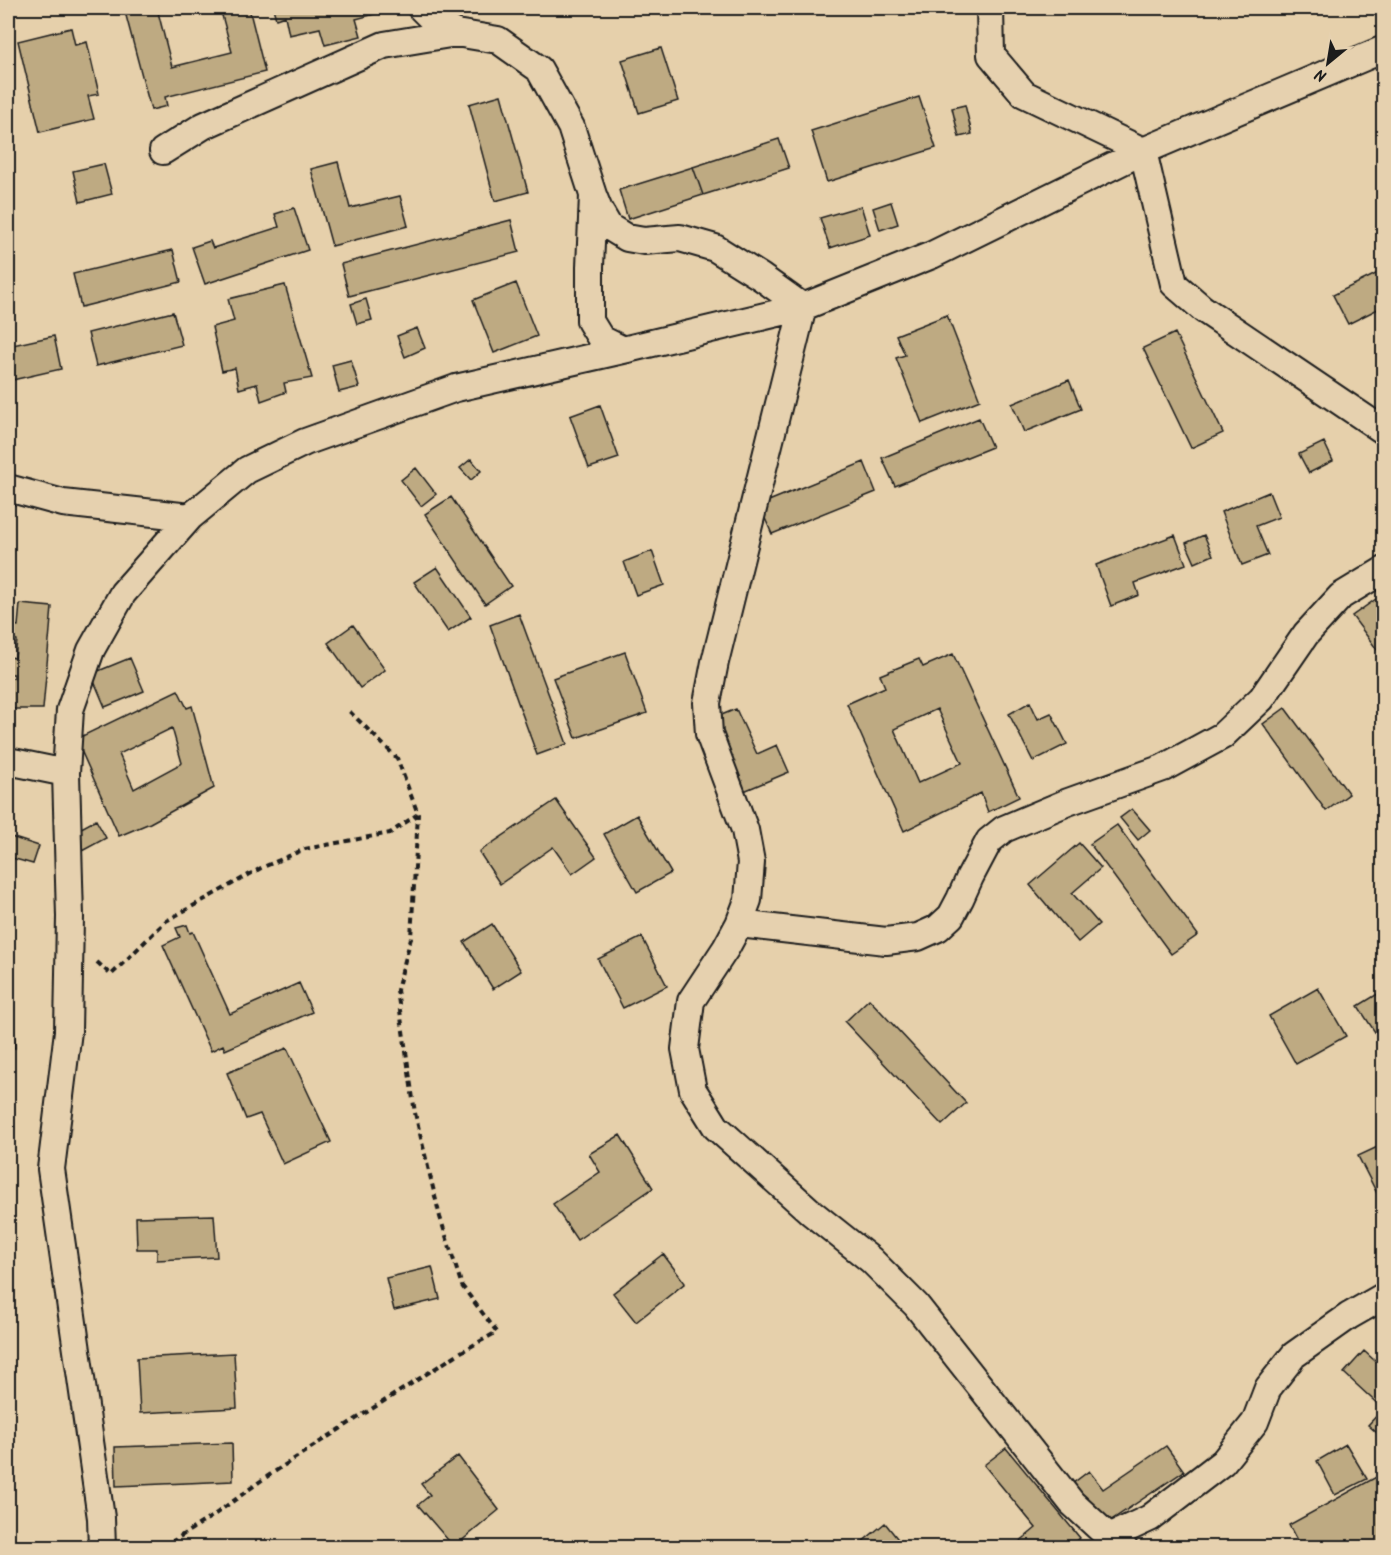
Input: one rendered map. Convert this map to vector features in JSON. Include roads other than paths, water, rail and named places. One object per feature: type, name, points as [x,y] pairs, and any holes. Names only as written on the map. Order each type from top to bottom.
[{"type":"street","points":[[421,8],[431,18],[456,33]]},
{"type":"street","points":[[990,8],[991,55],[1024,94],[1143,152]]},
{"type":"street","points":[[163,151],[202,126],[384,45],[456,33],[498,40],[539,69],[571,127],[593,195],[609,227],[627,238],[644,241],[680,238],[715,248],[803,307]]},
{"type":"street","points":[[102,1548],[101,1518],[51,1169],[68,1031],[70,937],[66,773],[70,710],[91,650],[123,593],[190,517],[247,470],[305,442],[456,388],[803,307],[932,255],[1143,152],[1383,49]]},
{"type":"street","points":[[1143,152],[1174,284],[1203,309],[1383,431]]},
{"type":"street","points":[[593,195],[590,321],[601,339],[623,350]]},
{"type":"street","points":[[803,307],[714,662],[707,703],[709,734],[745,830],[751,862],[748,900],[739,924],[691,1001],[685,1049],[693,1090],[716,1127],[812,1213],[871,1260],[916,1305],[1071,1503],[1116,1542],[1223,1462],[1255,1422],[1268,1388],[1294,1355],[1349,1316],[1383,1296]]},
{"type":"street","points":[[8,489],[63,503],[190,517]]},
{"type":"street","points":[[739,924],[886,941],[918,937],[938,928],[951,916],[989,841],[996,835],[1004,829],[1068,802],[1163,768],[1222,736],[1262,698],[1306,634],[1341,596],[1383,570]]},
{"type":"street","points":[[8,761],[66,773]]}]
